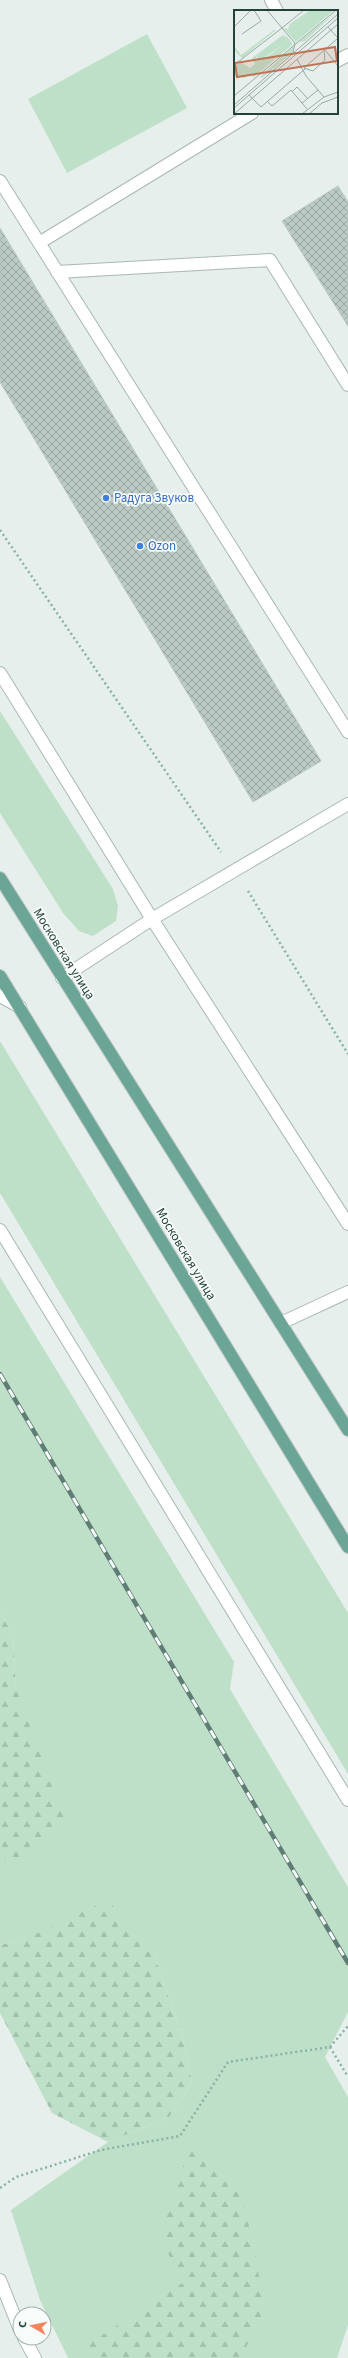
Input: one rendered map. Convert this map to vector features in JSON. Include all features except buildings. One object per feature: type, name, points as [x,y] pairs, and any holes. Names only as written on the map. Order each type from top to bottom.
[{"type":"main road","name":"Московская улица","points":[[0,878],[348,1430]]},
{"type":"main road","name":"Московская улица","points":[[0,976],[348,1547]]},
{"type":"street","points":[[271,0],[276,10]]},
{"type":"street","points":[[338,60],[348,55]]},
{"type":"street","points":[[39,243],[250,114]]},
{"type":"street","points":[[0,181],[348,732]]},
{"type":"street","points":[[57,272],[270,260],[348,385]]},
{"type":"street","points":[[0,673],[152,919],[348,1224]]},
{"type":"street","points":[[62,978],[152,919],[348,804]]},
{"type":"street","points":[[0,996],[20,1008]]},
{"type":"street","points":[[0,1230],[348,1800]]},
{"type":"street","points":[[281,1324],[348,1292]]},
{"type":"street","points":[[0,2280],[12,2310]]},
{"type":"street","points":[[28,2346],[35,2358]]},
{"type":"path","points":[[0,530],[234,871],[348,1054]]},
{"type":"path","points":[[0,2188],[16,2177],[101,2150],[180,2136],[228,2062],[330,2047],[348,2026]]},
{"type":"path","points":[[330,2047],[348,2077]]},
{"type":"green space","points":[[147,34],[187,108],[67,173],[28,99]]},
{"type":"green space","points":[[0,711],[113,889],[118,906],[116,921],[93,936],[79,931],[63,913],[0,813]]},
{"type":"green space","points":[[0,1041],[348,1613],[348,1774],[0,1193]]},
{"type":"green space","points":[[0,1277],[234,1662],[230,1689],[348,1887],[348,2012],[325,2057],[348,2097],[348,2325],[337,2358],[68,2358],[52,2325],[52,2306],[43,2306],[40,2300],[11,2210],[108,2142],[169,2117],[192,2083],[183,2039],[154,1954],[22,1940],[0,1945],[0,1862],[11,1863],[16,1687],[13,1634],[0,1612]]},
{"type":"green space","points":[[0,1612],[13,1634],[16,1687],[68,1827],[11,1863],[0,1862]]},
{"type":"green space","points":[[108,1900],[154,1954],[183,2039],[192,2083],[169,2117],[108,2142],[52,2113],[0,2013],[0,1945],[22,1940]]},
{"type":"green space","points":[[189,2149],[240,2186],[257,2263],[264,2314],[240,2358],[88,2358],[84,2347],[184,2282],[159,2237]]},
{"type":"railway","points":[[0,1374],[348,1963]]},
{"type":"place","name":"Радуга Звуков","points":[[106,498]]},
{"type":"place","name":"Ozon","points":[[140,546]]}]
